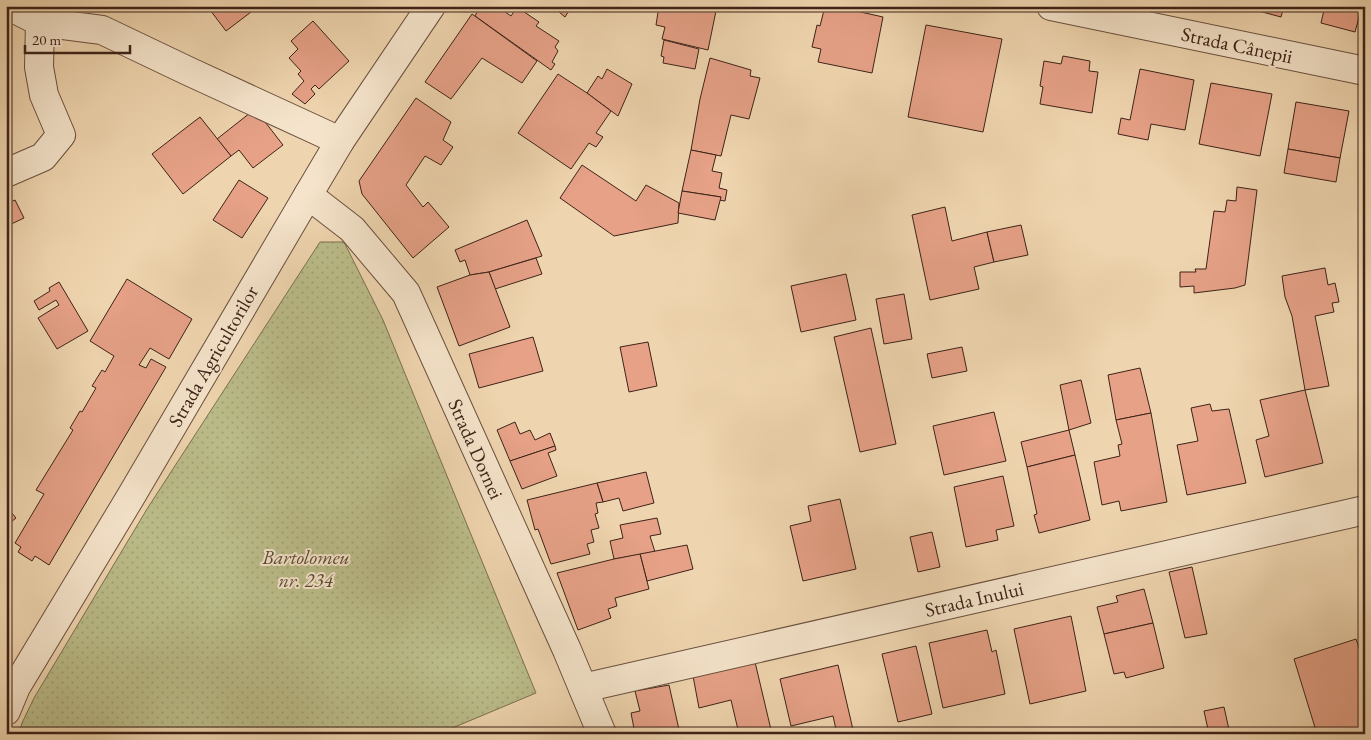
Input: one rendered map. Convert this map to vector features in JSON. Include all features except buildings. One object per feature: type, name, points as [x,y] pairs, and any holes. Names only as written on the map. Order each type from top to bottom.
[{"type":"street","points":[[9,6],[40,22],[102,30],[340,141]]},
{"type":"street","name":"Strada Agricultorilor","points":[[6,712],[16,688],[340,141],[431,6]]},
{"type":"street","name":"Strada Cânepii","points":[[1051,6],[1365,71]]},
{"type":"street","points":[[6,173],[43,157],[61,135],[44,95],[39,67],[40,22]]},
{"type":"street","name":"Strada Dornei","points":[[308,195],[352,229],[406,293],[602,734]]},
{"type":"street","name":"Strada Inului","points":[[583,688],[1365,510]]},
{"type":"green space","name":"Bartolomeu nr. 234","points":[[320,242],[344,242],[383,320],[536,693],[438,734],[19,734],[34,698],[147,509]]}]
